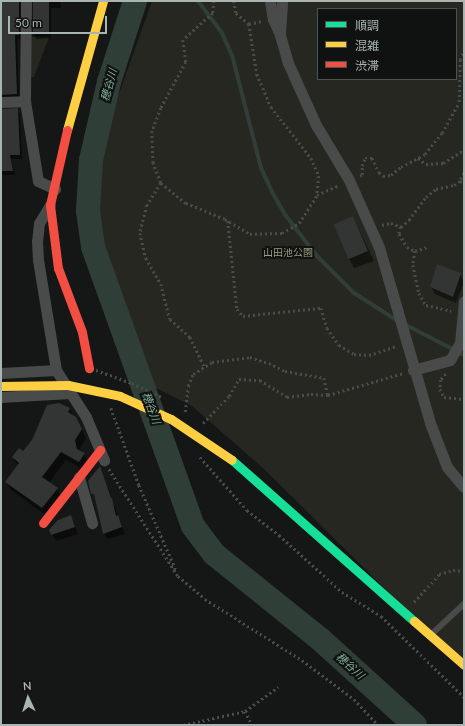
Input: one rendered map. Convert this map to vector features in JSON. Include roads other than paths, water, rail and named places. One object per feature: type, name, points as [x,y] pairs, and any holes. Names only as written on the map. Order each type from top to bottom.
[{"type":"street","points":[[26,1],[25,101],[38,181],[55,189]]},
{"type":"street","points":[[43,523],[79,477],[102,455],[86,417],[56,370],[38,260],[37,241],[39,223],[50,205],[55,189],[62,148],[103,1]]},
{"type":"street","points":[[270,1],[273,19],[280,35],[288,64],[316,125],[349,180],[378,246],[413,370],[430,423],[447,467],[464,487]]},
{"type":"street","points":[[280,35],[282,1]]},
{"type":"street","points":[[1,102],[25,101]]},
{"type":"street","points":[[50,205],[58,268],[82,332],[89,368]]},
{"type":"street","points":[[413,370],[450,360],[460,343],[463,307]]},
{"type":"street","points":[[1,373],[56,370]]},
{"type":"street","points":[[1,386],[68,385],[120,396],[171,419],[232,460],[464,665]]},
{"type":"street","points":[[1,397],[70,393]]},
{"type":"street","points":[[79,477],[92,522]]},
{"type":"lane","points":[[430,635],[464,604]]},
{"type":"waterway","name":"穂谷川","points":[[135,1],[109,82],[91,160],[88,211],[93,247],[193,526],[214,554],[320,639],[415,725]]},
{"type":"waterway","points":[[198,1],[222,33],[232,55],[261,168],[272,192],[286,216],[317,256],[354,293],[398,321]]},
{"type":"waterway","points":[[404,324],[464,355]]},
{"type":"park label","name":"山田池公園","points":[[288,253]]}]
